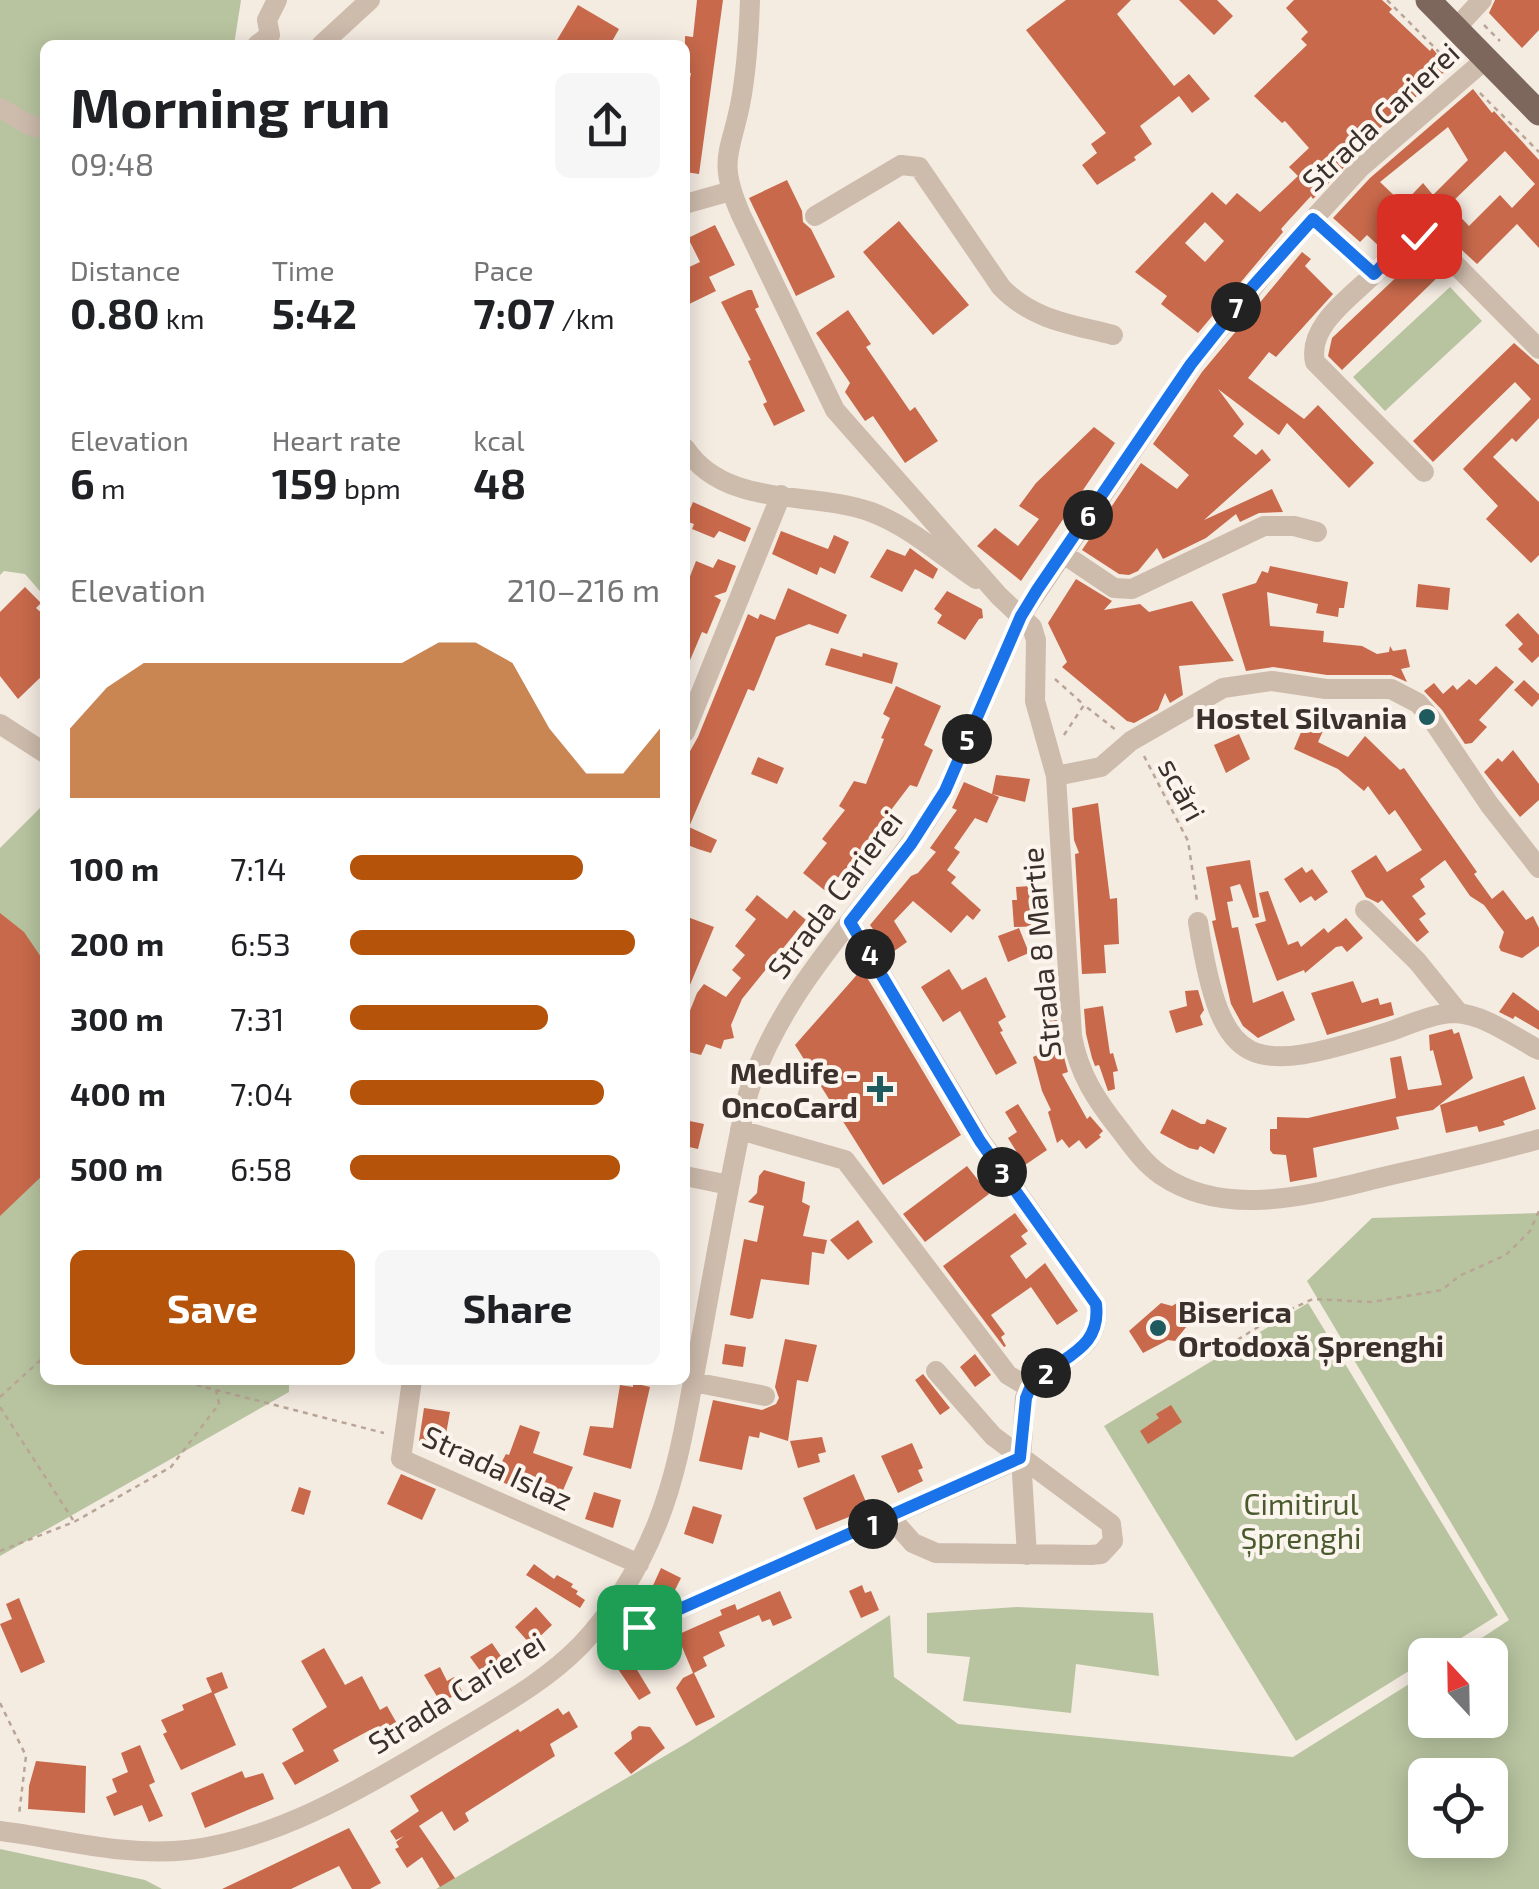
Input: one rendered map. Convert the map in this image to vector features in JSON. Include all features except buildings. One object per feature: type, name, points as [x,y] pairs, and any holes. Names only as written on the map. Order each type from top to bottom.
[{"type":"main road","points":[[1428,0],[1539,114]]},
{"type":"street","points":[[264,40],[270,35],[268,20],[277,0]]},
{"type":"street","points":[[327,40],[370,0]]},
{"type":"street","points":[[750,0],[742,96],[726,163],[731,191],[835,410],[1021,616]]},
{"type":"street","points":[[1456,28],[1482,0]]},
{"type":"street","name":"Strada Carierei","points":[[8,1832],[156,1853],[231,1842],[265,1832],[371,1782],[534,1684],[560,1665],[604,1619],[640,1564],[675,1471],[740,1130],[758,1063],[771,1034],[804,980],[911,844],[945,791],[1021,616],[1191,364],[1313,219],[1393,137],[1486,59]]},
{"type":"street","points":[[0,108],[37,127]]},
{"type":"street","points":[[814,216],[901,164],[918,167],[1001,287],[1018,305],[1113,336]]},
{"type":"street","points":[[690,203],[731,191]]},
{"type":"street","points":[[1313,219],[1374,274]]},
{"type":"street","points":[[1424,472],[1315,362],[1312,349],[1319,330],[1402,244],[1419,236],[1430,239],[1539,350]]},
{"type":"street","points":[[690,453],[712,477],[734,487],[844,504],[891,521],[999,596]]},
{"type":"street","points":[[690,720],[780,496]]},
{"type":"street","points":[[1062,553],[1114,588],[1132,590],[1264,526],[1294,526],[1317,532]]},
{"type":"street","name":"Strada 8 Martie","points":[[1021,616],[1032,627],[1036,640],[1034,691],[1056,776],[1076,1055],[1091,1093],[1130,1144],[1163,1176],[1207,1194],[1258,1200],[1302,1196],[1539,1139]]},
{"type":"street","points":[[1056,776],[1101,768],[1131,741],[1223,688],[1272,681],[1326,690],[1400,691],[1431,718],[1489,804],[1539,868]]},
{"type":"street","points":[[0,724],[40,750]]},
{"type":"street","points":[[1365,910],[1417,961],[1459,1013]]},
{"type":"street","points":[[850,922],[980,1141],[1096,1304],[1099,1324],[1092,1339],[1030,1388],[1026,1398],[1020,1458],[1027,1555]]},
{"type":"street","points":[[1198,922],[1209,984],[1220,1016],[1249,1052],[1269,1058],[1292,1057],[1448,1013],[1475,1016],[1539,1050]]},
{"type":"street","points":[[740,1130],[845,1160],[1008,1375],[1030,1388]]},
{"type":"street","points":[[690,1177],[729,1185]]},
{"type":"street","points":[[890,1517],[912,1543],[936,1553],[1101,1554],[1110,1548],[1112,1524],[993,1436],[936,1370]]},
{"type":"street","points":[[693,1382],[765,1396]]},
{"type":"street","name":"Strada Islaz","points":[[411,1385],[400,1459],[640,1564]]},
{"type":"street","points":[[604,1619],[639,1627],[1020,1458]]},
{"type":"path","name":"scări","points":[[1044,733],[1048,742],[1058,741],[1084,705],[1131,741],[1150,762],[1188,840],[1198,922]]},
{"type":"path","points":[[1229,1345],[1312,1299],[1372,1302],[1442,1290],[1459,1276],[1506,1255],[1530,1231],[1539,1211]]},
{"type":"path","points":[[0,1397],[40,1361]]},
{"type":"path","points":[[193,1385],[402,1437]]},
{"type":"path","points":[[0,1551],[74,1522],[171,1467],[219,1404],[215,1385]]},
{"type":"path","points":[[0,1407],[74,1522]]},
{"type":"path","points":[[0,1703],[26,1756],[8,1832]]},
{"type":"green space","points":[[0,0],[241,0],[235,40],[40,40],[40,591],[25,574],[4,571],[0,575]]},
{"type":"green space","points":[[1450,287],[1482,321],[1385,411],[1353,377]]},
{"type":"green space","points":[[40,808],[40,1385],[289,1385],[289,1392],[0,1556],[0,848]]},
{"type":"green space","points":[[1539,1213],[1539,1889],[436,1889],[687,1743],[890,1615],[894,1677],[958,1724],[1293,1757],[1408,1685],[1408,1738],[1508,1738],[1508,1638],[1482,1638],[1509,1620],[1307,1281],[1372,1218]]},
{"type":"green space","name":"Cimitirul Șprenghi","points":[[1308,1303],[1498,1615],[1461,1638],[1408,1638],[1408,1672],[1296,1741],[1104,1426]]},
{"type":"green space","points":[[1017,1607],[1153,1613],[1159,1676],[1076,1664],[1071,1713],[963,1701],[970,1657],[927,1653],[927,1613]]},
{"type":"green space","points":[[0,1849],[145,1880],[162,1889],[0,1889]]},
{"type":"place","name":"Hostel Silvania","points":[[1427,717]]},
{"type":"place","name":"Medlife - OncoCard","points":[[880,1089]]},
{"type":"place","name":"Biserica Ortodoxă Șprenghi","points":[[1158,1328]]},
{"type":"route","points":[[639,1627],[1020,1458],[1030,1388],[1092,1339],[1099,1324],[1096,1304],[980,1141],[850,922],[911,844],[945,791],[1021,616],[1037,590],[1166,399],[1253,286],[1313,219],[1374,274],[1402,244],[1419,236]]}]
